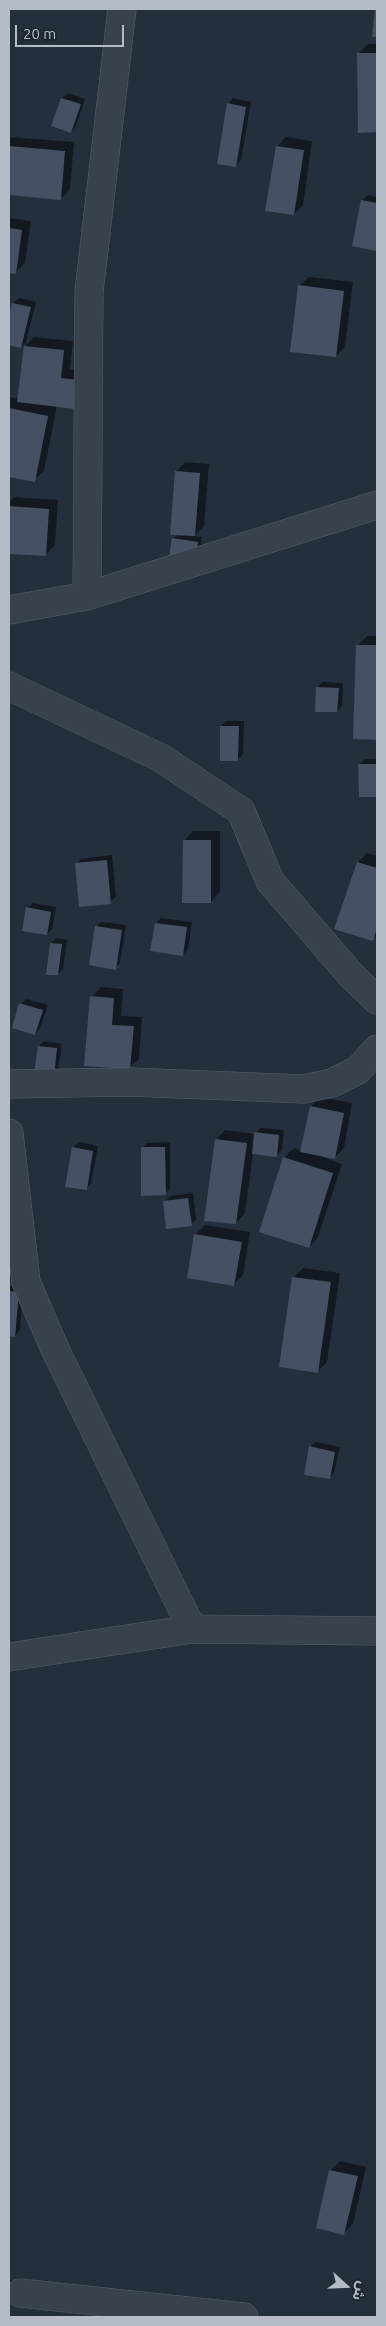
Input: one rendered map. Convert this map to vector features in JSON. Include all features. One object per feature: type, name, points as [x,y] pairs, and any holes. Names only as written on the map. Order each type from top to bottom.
[{"type":"street","points":[[88,596],[89,292],[122,9]]},
{"type":"street","points":[[9,610],[88,596],[377,505]]},
{"type":"street","points":[[9,686],[161,758],[241,811],[270,881],[352,975],[377,1000]]},
{"type":"street","points":[[9,1084],[130,1082],[304,1089],[332,1084],[358,1070],[377,1049]]},
{"type":"street","points":[[9,1133],[26,1282],[51,1341],[192,1629]]},
{"type":"street","points":[[9,1657],[192,1629],[377,1631]]},
{"type":"street","points":[[20,2293],[244,2317]]},
{"type":"building","points":[[375,9],[377,9],[377,37],[372,37]]},
{"type":"building","points":[[357,53],[377,53],[377,132],[358,133]]},
{"type":"building","points":[[61,98],[81,104],[71,133],[51,126]]},
{"type":"building","points":[[227,103],[246,107],[236,167],[217,164]]},
{"type":"building","points":[[9,146],[65,151],[61,200],[9,195]]},
{"type":"building","points":[[276,146],[304,150],[294,215],[265,211]]},
{"type":"building","points":[[361,200],[377,203],[376,251],[352,246]]},
{"type":"building","points":[[9,228],[22,230],[16,274],[9,273]]},
{"type":"building","points":[[298,285],[344,291],[336,357],[290,352]]},
{"type":"building","points":[[12,303],[31,307],[21,348],[9,345],[9,316]]},
{"type":"building","points":[[24,346],[64,350],[61,378],[79,380],[75,409],[17,402]]},
{"type":"building","points":[[9,408],[48,416],[35,482],[9,477]]},
{"type":"building","points":[[175,471],[200,473],[195,536],[170,535]]},
{"type":"building","points":[[9,506],[49,509],[46,556],[9,554]]},
{"type":"building","points":[[172,538],[198,542],[195,562],[169,558]]},
{"type":"building","points":[[356,645],[377,645],[376,740],[353,739]]},
{"type":"building","points":[[316,687],[339,688],[337,712],[315,712]]},
{"type":"building","points":[[220,726],[239,726],[238,761],[220,761]]},
{"type":"building","points":[[358,764],[377,764],[377,797],[359,797]]},
{"type":"building","points":[[183,840],[211,840],[211,903],[182,903]]},
{"type":"building","points":[[107,860],[111,904],[79,907],[75,863]]},
{"type":"building","points":[[357,862],[377,868],[377,928],[373,941],[334,929]]},
{"type":"building","points":[[26,907],[51,912],[47,935],[22,931]]},
{"type":"building","points":[[155,923],[187,927],[183,956],[150,951]]},
{"type":"building","points":[[95,926],[122,930],[116,970],[89,965]]},
{"type":"building","points":[[50,943],[62,944],[58,975],[46,975]]},
{"type":"building","points":[[90,996],[114,998],[112,1025],[134,1026],[130,1069],[84,1066]]},
{"type":"building","points":[[19,1003],[43,1010],[35,1035],[12,1028]]},
{"type":"building","points":[[38,1046],[57,1048],[54,1077],[34,1074]]},
{"type":"building","points":[[310,1106],[344,1113],[335,1159],[300,1152]]},
{"type":"building","points":[[254,1132],[279,1135],[277,1157],[252,1154]]},
{"type":"building","points":[[215,1139],[247,1143],[236,1224],[204,1221]]},
{"type":"building","points":[[72,1147],[93,1151],[87,1190],[65,1187]]},
{"type":"building","points":[[141,1147],[165,1147],[166,1195],[141,1196]]},
{"type":"building","points":[[283,1157],[333,1173],[309,1248],[259,1232]]},
{"type":"building","points":[[188,1198],[192,1226],[166,1229],[163,1201]]},
{"type":"building","points":[[194,1234],[242,1242],[234,1286],[187,1278]]},
{"type":"building","points":[[292,1277],[331,1282],[318,1373],[279,1367]]},
{"type":"building","points":[[9,1291],[19,1292],[15,1337],[9,1336]]},
{"type":"building","points":[[309,1446],[335,1452],[330,1479],[304,1475]]},
{"type":"building","points":[[329,2170],[358,2176],[344,2235],[316,2228]]}]
